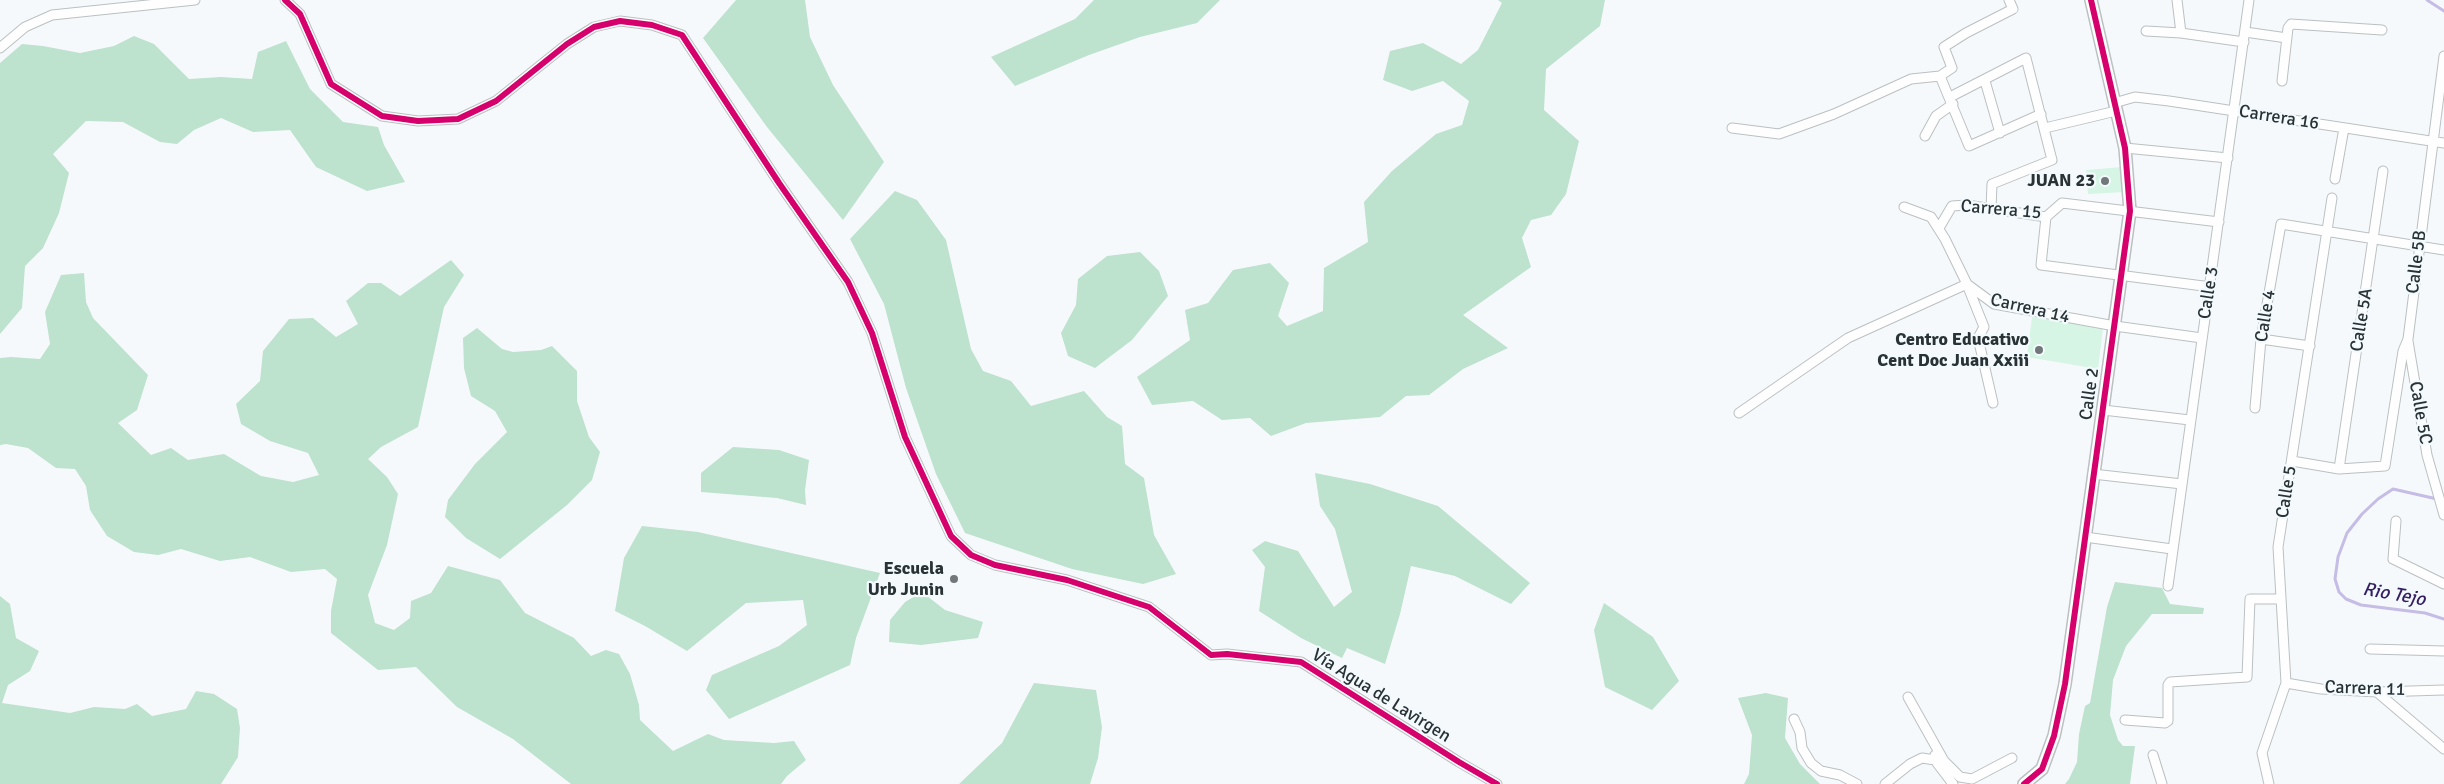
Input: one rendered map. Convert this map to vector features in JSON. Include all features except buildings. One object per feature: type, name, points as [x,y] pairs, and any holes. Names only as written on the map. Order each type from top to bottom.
[{"type":"street","points":[[0,48],[25,27],[52,15],[195,0]]},
{"type":"street","name":"Vía Agua de Lavirgen","points":[[285,0],[300,14],[331,84],[382,116],[418,121],[458,119],[496,102],[567,44],[594,27],[620,21],[652,25],[682,35],[779,183],[848,282],[872,334],[905,437],[951,536],[971,555],[995,565],[1067,580],[1149,607],[1211,655],[1227,654],[1301,662],[1497,784]]},
{"type":"street","points":[[1732,128],[1779,134],[1834,114],[1911,79],[1940,76],[1952,68],[1944,47],[1966,33],[2013,9],[2009,0]]},
{"type":"street","name":"Calle 2","points":[[2024,784],[2042,769],[2054,736],[2065,684],[2130,212],[2125,148],[2091,0]]},
{"type":"street","points":[[2177,0],[2181,33]]},
{"type":"street","name":"Calle 3","points":[[2168,586],[2190,420],[2236,111],[2250,0]]},
{"type":"street","points":[[2282,81],[2289,26],[2294,24],[2382,30]]},
{"type":"street","points":[[2146,32],[2181,33],[2244,42]]},
{"type":"street","points":[[2245,32],[2287,38]]},
{"type":"street","name":"Calle 5B","points":[[2339,469],[2385,466],[2403,351],[2408,339],[2444,56]]},
{"type":"street","points":[[1925,136],[1936,116],[1952,100],[2026,58],[2052,160],[1992,184],[1991,209]]},
{"type":"street","points":[[1940,76],[1952,100],[1969,146],[2041,114]]},
{"type":"street","points":[[1984,81],[2000,133]]},
{"type":"street","name":"Carrera 16","points":[[2045,128],[2115,107],[2135,97],[2444,144]]},
{"type":"street","points":[[2335,179],[2344,128]]},
{"type":"street","points":[[2125,148],[2228,158]]},
{"type":"street","name":"Calle 5A","points":[[2339,469],[2383,171]]},
{"type":"street","name":"Calle 5","points":[[2269,784],[2262,753],[2286,683],[2278,547],[2332,198]]},
{"type":"street","name":"Carrera 15","points":[[1939,228],[1952,206],[1967,205],[2046,217],[2062,203],[2219,222]]},
{"type":"street","name":"Carrera 14","points":[[1904,207],[1931,218],[1939,228],[1967,284],[1994,304],[2115,326],[2202,338]]},
{"type":"street","points":[[2046,217],[2041,265],[2211,287]]},
{"type":"street","name":"Calle 4","points":[[2255,408],[2261,339],[2281,224],[2326,232]]},
{"type":"street","points":[[2326,232],[2444,250]]},
{"type":"street","points":[[1739,413],[1848,338],[1967,284],[1984,328],[1978,338],[1993,403]]},
{"type":"street","points":[[2261,339],[2310,346]]},
{"type":"street","name":"Calle 5C","points":[[2408,339],[2421,423],[2437,492],[2444,513]]},
{"type":"street","points":[[2103,410],[2190,420]]},
{"type":"street","points":[[2292,461],[2339,469]]},
{"type":"street","points":[[2093,474],[2182,484]]},
{"type":"street","points":[[2396,521],[2393,559],[2444,584]]},
{"type":"street","points":[[2086,537],[2172,549]]},
{"type":"street","points":[[2125,720],[2164,723],[2168,721],[2168,685],[2170,682],[2247,677],[2250,599],[2280,599]]},
{"type":"street","points":[[2370,649],[2444,650]]},
{"type":"street","name":"Carrera 11","points":[[2286,683],[2321,689],[2376,692],[2444,690]]},
{"type":"street","points":[[2376,692],[2444,749]]},
{"type":"street","points":[[1908,697],[1935,747],[1953,772],[1966,780],[1972,779],[2012,758]]},
{"type":"street","points":[[1794,719],[1800,732],[1802,748],[1811,763],[1820,771],[1840,775],[1857,784]]},
{"type":"street","points":[[1935,747],[1935,760]]},
{"type":"street","points":[[2153,755],[2162,784]]},
{"type":"street","points":[[1885,784],[1916,761],[1928,757],[1935,760],[1953,784]]},
{"type":"green space","points":[[736,0],[805,0],[810,37],[833,85],[884,162],[843,220],[767,127],[703,38]]},
{"type":"green space","points":[[1094,0],[1220,0],[1197,23],[1140,37],[1089,55],[1015,86],[991,57],[1075,19]]},
{"type":"green space","points":[[1498,0],[1605,0],[1600,26],[1546,69],[1544,110],[1579,141],[1566,194],[1551,215],[1531,220],[1522,238],[1531,267],[1463,315],[1508,348],[1463,369],[1429,395],[1406,396],[1380,417],[1306,423],[1271,436],[1250,418],[1222,420],[1193,401],[1152,405],[1137,377],[1190,340],[1185,310],[1208,303],[1233,270],[1270,263],[1289,283],[1278,316],[1287,326],[1323,311],[1324,268],[1368,242],[1364,202],[1392,171],[1436,134],[1462,125],[1469,101],[1443,81],[1412,91],[1383,80],[1390,51],[1423,43],[1461,64],[1478,50],[1502,3]]},
{"type":"green space","points":[[134,36],[154,44],[189,79],[221,77],[252,79],[258,52],[286,41],[310,89],[343,122],[378,127],[384,145],[405,182],[367,191],[316,167],[290,130],[253,132],[221,118],[194,130],[177,144],[160,142],[123,122],[86,121],[53,154],[69,173],[59,213],[43,248],[25,266],[22,308],[0,334],[0,63],[22,44],[80,53],[114,46]]},
{"type":"green space","name":"JUAN 23","points":[[2122,167],[2125,192],[2088,194],[2086,170]]},
{"type":"green space","points":[[895,191],[917,200],[946,240],[971,349],[983,371],[1011,381],[1031,406],[1084,391],[1107,417],[1122,426],[1125,464],[1144,478],[1154,535],[1176,574],[1143,584],[1072,569],[965,533],[936,474],[906,388],[884,304],[850,239]]},
{"type":"green space","points":[[1140,252],[1159,271],[1168,296],[1132,340],[1095,368],[1068,356],[1061,333],[1076,305],[1078,279],[1107,256]]},
{"type":"green space","points":[[451,260],[464,275],[444,307],[418,427],[381,447],[368,459],[387,477],[398,494],[387,545],[368,595],[375,623],[394,630],[410,618],[411,601],[431,593],[448,566],[500,580],[525,613],[574,638],[591,656],[606,650],[619,654],[630,674],[639,705],[640,720],[673,751],[708,734],[724,740],[774,743],[794,741],[806,760],[787,776],[781,784],[571,784],[513,739],[457,707],[416,667],[378,670],[331,633],[331,611],[337,579],[325,569],[291,572],[250,557],[220,561],[181,549],[158,555],[134,552],[107,536],[90,510],[86,486],[75,469],[56,468],[28,448],[6,444],[0,445],[0,358],[40,359],[50,344],[45,312],[61,275],[84,273],[86,302],[93,318],[148,375],[137,410],[118,423],[151,455],[171,448],[188,460],[224,454],[261,476],[293,482],[319,475],[308,453],[270,441],[241,424],[236,404],[260,381],[263,351],[289,319],[313,318],[336,337],[358,324],[346,301],[368,283],[381,283],[400,296]]},
{"type":"green space","points":[[2032,317],[2103,328],[2098,369],[2027,357]]},
{"type":"green space","points":[[477,328],[502,349],[513,352],[541,350],[552,346],[577,371],[577,401],[589,437],[600,452],[592,480],[567,505],[500,559],[466,538],[445,517],[448,500],[475,464],[507,432],[495,411],[471,396],[464,368],[463,338]]},
{"type":"green space","points":[[733,447],[779,450],[809,460],[805,490],[806,505],[777,498],[701,492],[701,473]]},
{"type":"green space","points":[[1315,473],[1370,484],[1438,506],[1530,583],[1511,604],[1455,576],[1411,566],[1400,614],[1385,664],[1347,648],[1342,658],[1301,638],[1259,611],[1265,567],[1252,550],[1265,541],[1298,551],[1334,607],[1352,592],[1335,529],[1320,506]]},
{"type":"green space","points":[[642,526],[698,532],[880,573],[856,638],[850,665],[729,719],[706,690],[712,675],[779,646],[807,625],[803,600],[746,603],[687,651],[615,611],[624,558]]},
{"type":"green space","points":[[2115,582],[2162,588],[2170,604],[2204,608],[2203,614],[2152,614],[2126,646],[2113,680],[2110,715],[2118,740],[2123,746],[2135,746],[2130,784],[2065,784],[2077,762],[2079,734],[2085,706],[2090,703],[2107,607]]},
{"type":"green space","points":[[922,592],[945,610],[983,622],[978,638],[921,645],[889,642],[890,620],[905,602]]},
{"type":"green space","points":[[0,596],[10,604],[16,638],[39,651],[30,671],[8,685],[2,703],[70,713],[94,707],[125,709],[137,704],[152,716],[186,709],[196,691],[214,694],[237,709],[240,728],[238,757],[221,784],[0,784]]},
{"type":"green space","points":[[1604,603],[1653,637],[1679,681],[1652,710],[1605,687],[1594,630]]},
{"type":"green space","points":[[1034,683],[1096,690],[1102,727],[1098,758],[1090,784],[959,784],[1002,743]]},
{"type":"green space","points":[[1766,693],[1788,698],[1785,738],[1800,764],[1820,784],[1744,784],[1749,774],[1752,735],[1738,698]]},
{"type":"waterway","name":"Rio Tejo","points":[[2427,0],[2444,11]]},
{"type":"waterway","name":"Rio Tejo","points":[[2437,499],[2393,489],[2378,499],[2362,514],[2347,533],[2338,557],[2335,579],[2339,592],[2346,599],[2361,605],[2425,613],[2444,619]]},
{"type":"cycle path","points":[[285,0],[300,14],[331,84],[382,116],[418,121],[458,119],[496,101],[567,44],[594,27],[620,21],[652,25],[682,35],[779,183],[848,282],[872,333],[905,437],[951,536],[971,555],[995,565],[1067,580],[1149,607],[1211,655],[1227,654],[1301,662],[1497,784]]},
{"type":"cycle path","points":[[2024,784],[2042,769],[2054,736],[2065,684],[2130,211],[2125,148],[2091,0]]},
{"type":"place","name":"JUAN 23","points":[[2105,181]]},
{"type":"place","name":"Centro Educativo Cent Doc Juan Xxiii","points":[[2039,350]]},
{"type":"place","name":"Escuela Urb Junin","points":[[954,579]]}]
